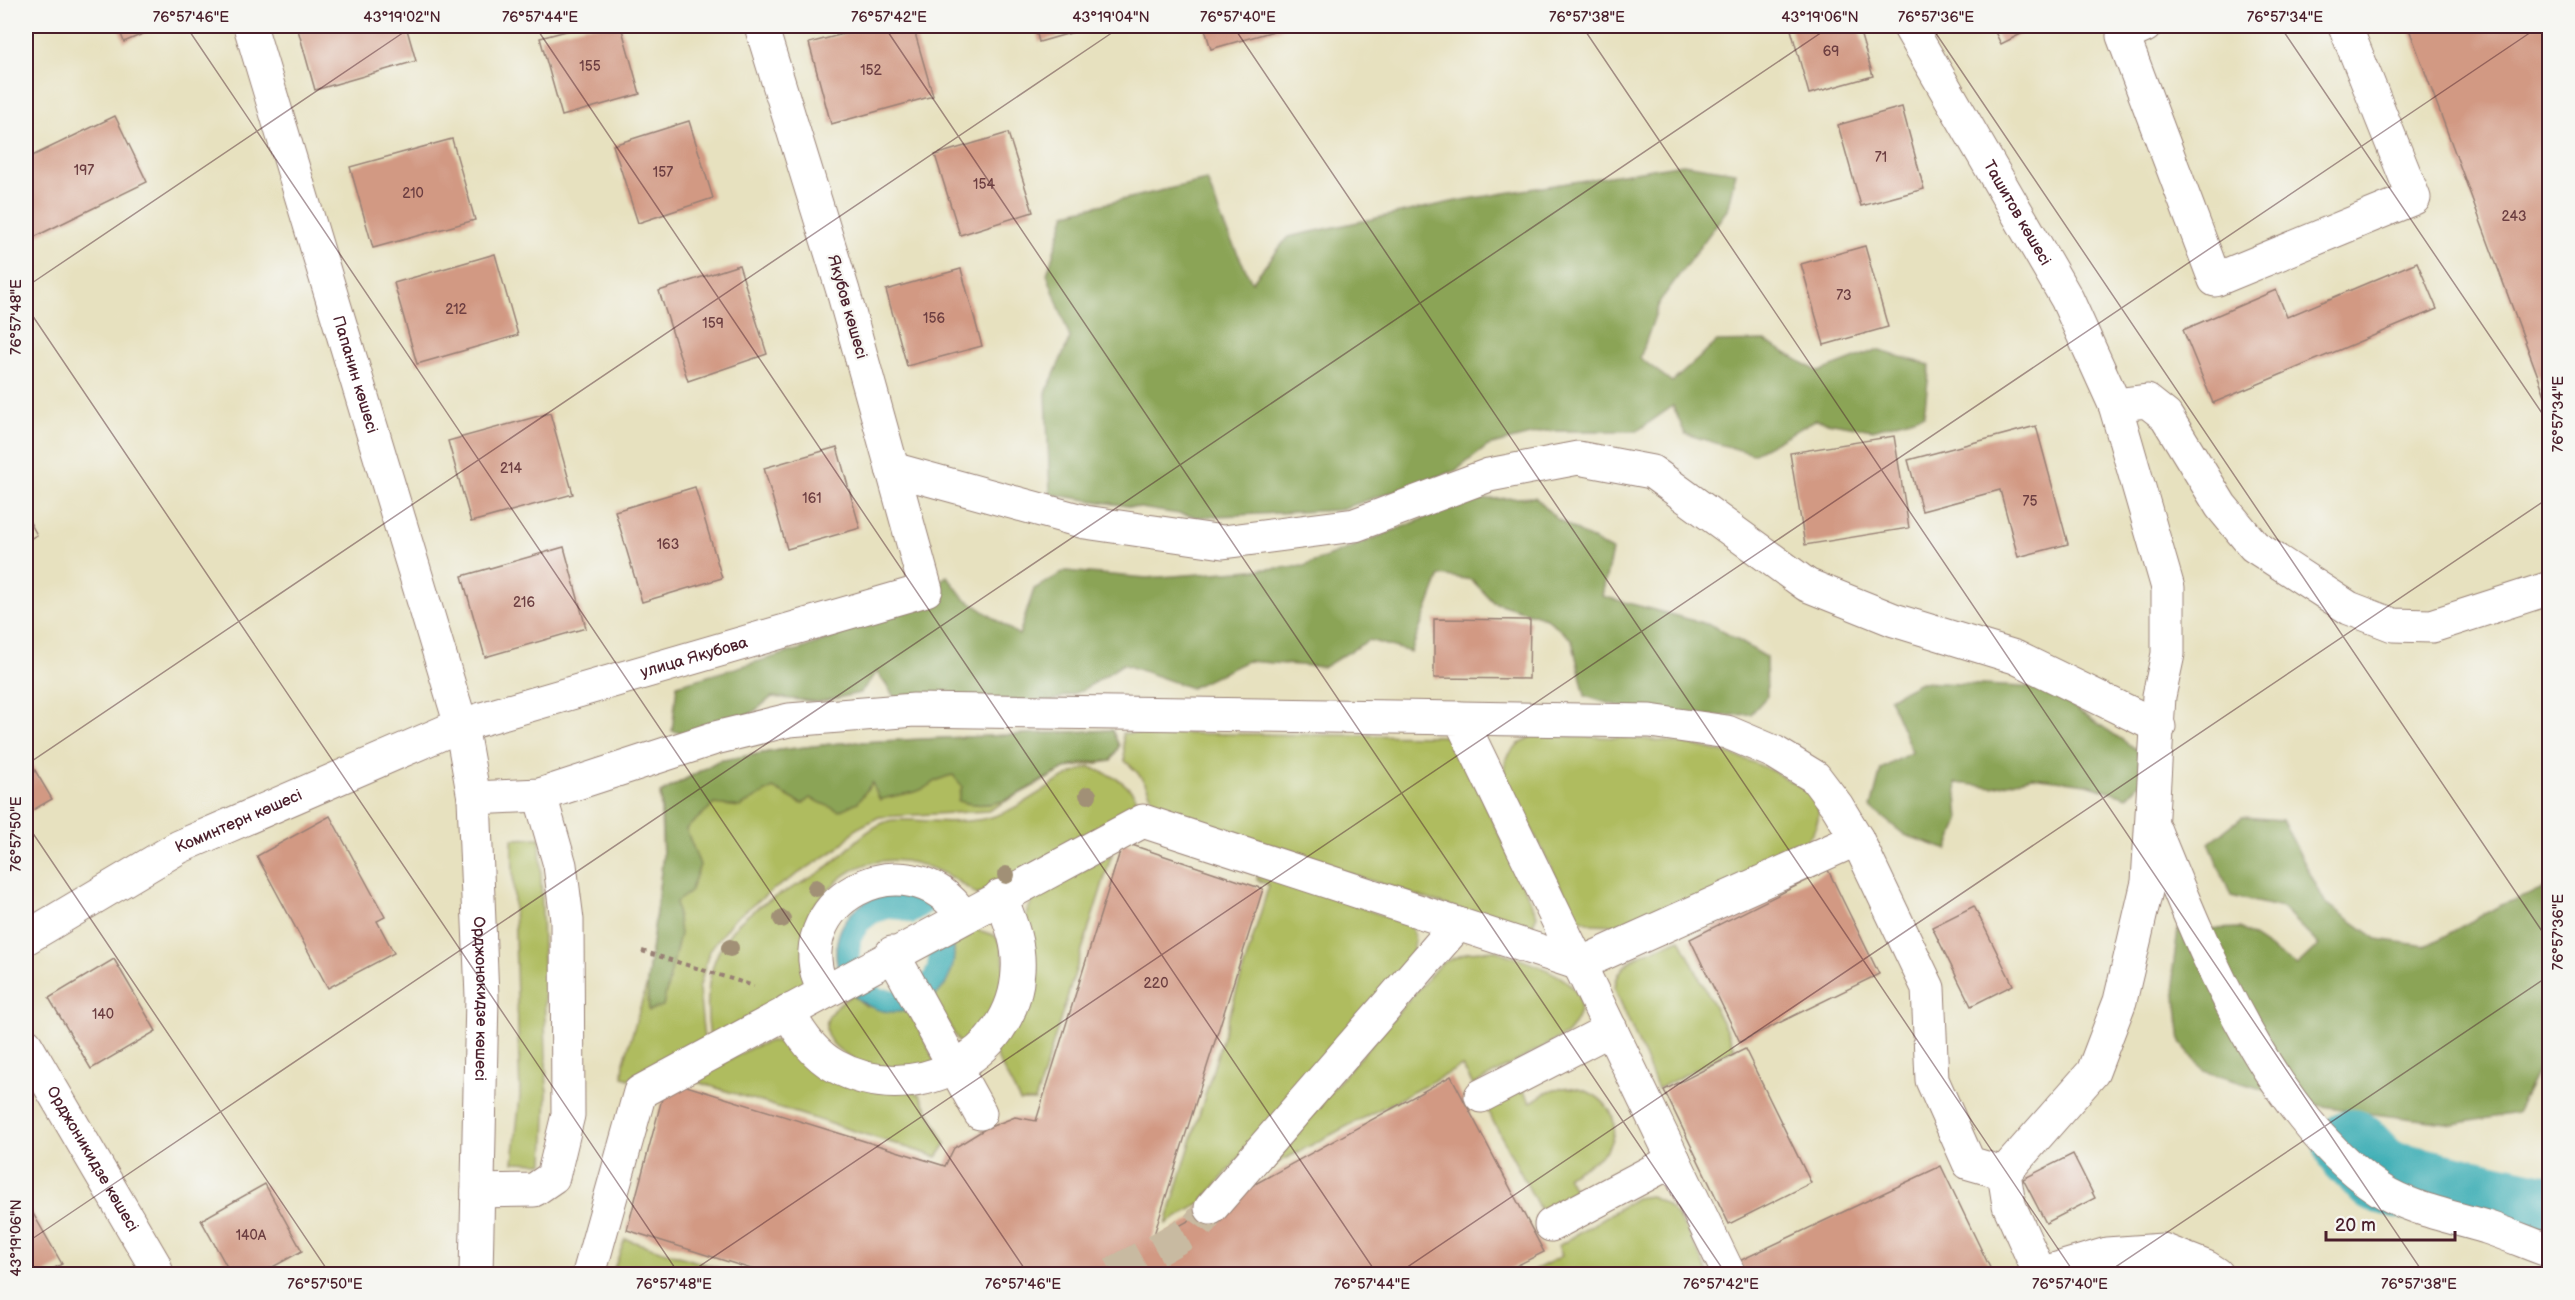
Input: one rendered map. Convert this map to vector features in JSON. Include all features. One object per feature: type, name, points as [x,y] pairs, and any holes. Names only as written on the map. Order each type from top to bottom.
[{"type":"street","name":"Папанин көшесі","points":[[250,26],[461,725]]},
{"type":"street","name":"Якубов көшесі","points":[[761,26],[843,291],[926,590]]},
{"type":"street","name":"Ташитов көшесі","points":[[1909,26],[2067,299],[2115,405],[2168,588],[2169,654],[2159,696],[2159,727],[2155,744],[2145,893],[2120,1001],[2093,1072],[2004,1173]]},
{"type":"street","points":[[2145,26],[2123,36],[2215,280],[2414,198],[2345,26]]},
{"type":"street","points":[[2115,405],[2147,401],[2166,416],[2221,506],[2254,546],[2349,608],[2393,626],[2432,626],[2550,588]]},
{"type":"street","points":[[892,469],[1085,522],[1222,542],[1355,525],[1489,475],[1578,458],[1652,472],[1807,585],[1894,620],[2015,657],[2159,727]]},
{"type":"street","name":"улица Якубова","points":[[461,725],[926,590]]},
{"type":"street","points":[[474,798],[540,795],[715,738],[789,720],[914,710],[1650,721],[1727,732],[1774,752],[1815,777],[1838,806],[1857,839],[1928,988],[1932,1080],[1969,1162],[2004,1173],[2009,1206],[2040,1275],[2107,1254],[2163,1250],[2206,1267],[2217,1275]]},
{"type":"street","points":[[1460,718],[1729,1275]]},
{"type":"street","name":"Орджонокидзе көшесі","points":[[461,725],[474,798],[482,997],[476,1275]]},
{"type":"street","name":"Коминтерн көшесі","points":[[26,939],[179,847],[461,725]]},
{"type":"street","points":[[478,1191],[534,1190],[553,1177],[568,1115],[567,920],[560,865],[540,795]]},
{"type":"street","points":[[2150,819],[2219,981],[2272,1073],[2336,1155],[2380,1189],[2407,1203],[2488,1228],[2550,1251]]},
{"type":"street","points":[[589,1275],[640,1092],[892,953],[1143,821],[1580,964],[1857,839]]},
{"type":"street","points":[[833,987],[817,976],[816,948],[823,922],[840,899],[862,884],[890,878],[917,880],[940,891],[955,920]]},
{"type":"street","points":[[788,1011],[802,1038],[834,1066],[874,1081],[916,1082],[956,1069],[989,1041],[1009,1009],[1018,972],[1016,934],[1000,896]]},
{"type":"street","points":[[1211,1208],[1458,924]]},
{"type":"street","points":[[892,953],[980,1113]]},
{"type":"street","points":[[1481,1096],[1611,1029]]},
{"type":"street","name":"Орджоникидзе көшесі","points":[[26,1046],[154,1264],[157,1275]]},
{"type":"street","points":[[1551,1225],[1674,1160]]},
{"type":"path","points":[[642,951],[778,993],[788,1011]]},
{"type":"green space","points":[[1683,164],[1736,172],[1727,210],[1660,301],[1640,358],[1672,382],[1717,342],[1765,341],[1819,372],[1876,350],[1930,365],[1924,415],[1873,430],[1815,420],[1753,454],[1685,434],[1673,406],[1637,431],[1545,431],[1488,446],[1455,471],[1338,510],[1198,517],[1050,494],[1046,393],[1070,338],[1047,274],[1066,213],[1207,180],[1225,228],[1252,282],[1288,237],[1456,201]]},
{"type":"green space","points":[[1535,497],[1557,519],[1612,551],[1602,596],[1714,626],[1766,657],[1767,696],[1751,714],[1687,716],[1667,714],[1626,708],[1585,696],[1572,640],[1546,618],[1493,602],[1472,580],[1440,575],[1411,652],[1369,640],[1324,667],[1247,661],[1191,688],[1123,664],[1083,690],[1052,701],[895,698],[877,672],[860,693],[819,702],[772,697],[752,713],[693,735],[672,731],[677,685],[801,649],[889,616],[947,576],[963,597],[1019,635],[1034,589],[1066,571],[1147,578],[1304,566],[1471,500]]},
{"type":"green space","points":[[1920,682],[2045,688],[2137,750],[2142,781],[2127,797],[2087,784],[2032,777],[1993,787],[1956,783],[1959,820],[1948,850],[1905,835],[1871,808],[1881,769],[1912,752],[1889,698]]},
{"type":"green space","points":[[1112,730],[1119,746],[1111,761],[1067,768],[988,811],[879,817],[856,829],[837,849],[774,889],[733,920],[709,951],[699,989],[704,1039],[629,1079],[623,1077],[624,1062],[647,984],[663,856],[660,793],[718,761],[780,750],[840,743]]},
{"type":"green space","points":[[1112,730],[1119,746],[1111,761],[1070,767],[1014,796],[988,804],[958,801],[962,786],[953,775],[941,778],[918,791],[880,800],[872,783],[858,802],[839,811],[810,798],[802,804],[773,788],[740,807],[714,804],[686,829],[700,865],[690,892],[676,902],[680,934],[663,1006],[649,1011],[647,984],[663,856],[661,793],[718,761],[780,750],[840,743]]},
{"type":"green space","points":[[1122,733],[1447,736],[1457,745],[1537,915],[1533,924],[1526,927],[1511,926],[1155,811],[1145,783],[1125,761]]},
{"type":"green space","points":[[1535,735],[1634,738],[1699,747],[1730,754],[1761,766],[1806,789],[1816,801],[1818,818],[1811,835],[1793,856],[1641,926],[1592,924],[1579,918],[1572,909],[1504,775],[1506,761],[1512,750]]},
{"type":"green space","points":[[1090,767],[1126,785],[1140,806],[977,895],[942,873],[923,865],[904,861],[866,864],[848,873],[821,897],[808,916],[804,942],[807,985],[710,1039],[708,998],[714,962],[721,946],[732,931],[745,917],[763,904],[823,870],[878,825],[899,820],[959,822],[988,818],[1014,808],[1064,778]]},
{"type":"green space","points":[[2242,817],[2282,820],[2325,902],[2377,939],[2426,946],[2499,906],[2549,887],[2549,1048],[2516,1113],[2454,1124],[2358,1112],[2306,1103],[2204,1071],[2181,1043],[2173,968],[2178,930],[2240,928],[2297,966],[2319,945],[2282,908],[2231,896],[2209,843]]},
{"type":"green space","points":[[540,838],[547,1093],[544,1163],[513,1162],[520,1096],[512,839]]},
{"type":"green space","points":[[1112,854],[1035,1101],[1020,1101],[994,1052],[1025,928],[1027,911],[1035,897]]},
{"type":"green space","points":[[1257,869],[1411,926],[1415,940],[1412,955],[1200,1204],[1166,1224],[1269,885],[1257,880]]},
{"type":"green space","points":[[974,929],[994,935],[1001,944],[1007,981],[982,1031],[960,1044],[933,998],[943,985],[953,964],[952,939]]},
{"type":"green space","points":[[1680,939],[1735,1048],[1658,1089],[1615,989],[1617,978],[1629,962],[1648,951]]},
{"type":"green space","points":[[1495,950],[1545,969],[1573,988],[1580,1001],[1578,1016],[1567,1034],[1473,1085],[1462,1066],[1262,1171],[1440,964],[1468,952]]},
{"type":"green space","points":[[852,995],[866,1006],[911,1009],[935,1063],[880,1070],[867,1066],[842,1052],[828,1036],[827,1019],[832,1011]]},
{"type":"green space","points":[[770,1041],[787,1042],[920,1095],[946,1144],[937,1157],[691,1080],[751,1048]]},
{"type":"green space","points":[[1520,1086],[1531,1102],[1555,1089],[1568,1087],[1580,1089],[1602,1101],[1610,1110],[1614,1121],[1613,1134],[1604,1152],[1589,1164],[1567,1176],[1576,1194],[1542,1213],[1484,1104]]},
{"type":"green space","points":[[1650,1196],[1661,1201],[1678,1218],[1709,1274],[1527,1274],[1562,1256],[1558,1246],[1636,1198]]},
{"type":"green space","points":[[625,1239],[736,1274],[612,1274]]},
{"type":"water","points":[[895,894],[918,898],[937,911],[950,930],[954,953],[950,976],[937,995],[918,1008],[895,1012],[872,1008],[853,995],[840,976],[836,953],[840,930],[853,911],[872,898]]},
{"type":"pier","points":[[934,910],[941,915],[929,952],[927,967],[921,978],[899,990],[881,988],[871,982],[859,963],[861,941],[868,930],[877,923],[889,919],[913,924]]},
{"type":"building","points":[[118,26],[158,26],[159,27],[124,42]]},
{"type":"building","points":[[297,26],[406,26],[416,61],[315,90]]},
{"type":"building","points":[[585,26],[621,26],[640,94],[562,116],[540,38]]},
{"type":"building","points":[[874,26],[913,26],[933,96],[831,124],[809,43]]},
{"type":"building","points":[[1035,26],[1095,26],[1039,42]]},
{"type":"building","points":[[1204,26],[1291,26],[1211,49]]},
{"type":"building","points":[[1790,26],[1858,26],[1873,76],[1809,94]]},
{"type":"building","points":[[1992,26],[2037,26],[2001,44]]},
{"type":"building","points":[[2408,26],[2550,26],[2550,406],[2549,406]]},
{"type":"building","points":[[1902,107],[1924,189],[1861,206],[1838,125]]},
{"type":"building","points":[[115,116],[147,182],[26,241],[26,159]]},
{"type":"building","points":[[689,121],[713,198],[638,223],[613,145]]},
{"type":"building","points":[[1008,133],[1033,212],[960,235],[935,155]]},
{"type":"building","points":[[452,139],[475,220],[373,248],[350,167]]},
{"type":"building","points":[[1865,246],[1888,327],[1824,345],[1801,264]]},
{"type":"building","points":[[495,254],[518,335],[417,364],[394,283]]},
{"type":"building","points":[[2417,262],[2437,309],[2213,403],[2183,330],[2276,290],[2287,317]]},
{"type":"building","points":[[739,265],[767,354],[688,381],[659,291]]},
{"type":"building","points":[[961,269],[982,346],[907,366],[886,290]]},
{"type":"building","points":[[550,413],[573,494],[471,522],[448,441]]},
{"type":"building","points":[[2036,426],[2068,544],[2018,557],[2000,490],[1922,511],[1908,460]]},
{"type":"building","points":[[1894,436],[1909,528],[1805,545],[1790,453]]},
{"type":"building","points":[[837,447],[860,528],[787,549],[764,468]]},
{"type":"building","points":[[695,487],[722,578],[642,602],[615,511]]},
{"type":"building","points":[[26,515],[37,535],[26,541]]},
{"type":"building","points":[[564,547],[586,628],[485,657],[462,576]]},
{"type":"building","points":[[1434,619],[1530,620],[1529,679],[1434,678]]},
{"type":"building","points":[[26,755],[52,799],[26,814]]},
{"type":"building","points":[[330,816],[385,917],[377,921],[394,953],[328,988],[257,856]]},
{"type":"building","points":[[1123,842],[1263,889],[1152,1241],[1451,1076],[1544,1252],[1500,1274],[767,1274],[627,1230],[667,1080],[945,1166],[954,1148],[985,1129],[1015,1117],[1036,1121]]},
{"type":"building","points":[[1828,870],[1879,974],[1740,1042],[1690,939]]},
{"type":"building","points":[[1974,906],[2013,985],[1971,1006],[1932,927]]},
{"type":"building","points":[[114,959],[156,1031],[91,1069],[49,998]]},
{"type":"building","points":[[1745,1049],[1811,1183],[1729,1224],[1664,1090]]},
{"type":"building","points":[[2073,1154],[2095,1198],[2046,1223],[2023,1179]]},
{"type":"building","points":[[1941,1166],[1993,1274],[1745,1274],[1739,1261]]},
{"type":"building","points":[[265,1184],[302,1251],[260,1274],[231,1274],[201,1220]]},
{"type":"building","points":[[31,1210],[62,1264],[44,1274],[26,1274],[26,1213]]},
{"type":"waterway","points":[[2352,1147],[2380,1176],[2550,1214]]},
{"type":"tunnel","points":[[1113,1274],[1197,1227],[1211,1208]]}]
